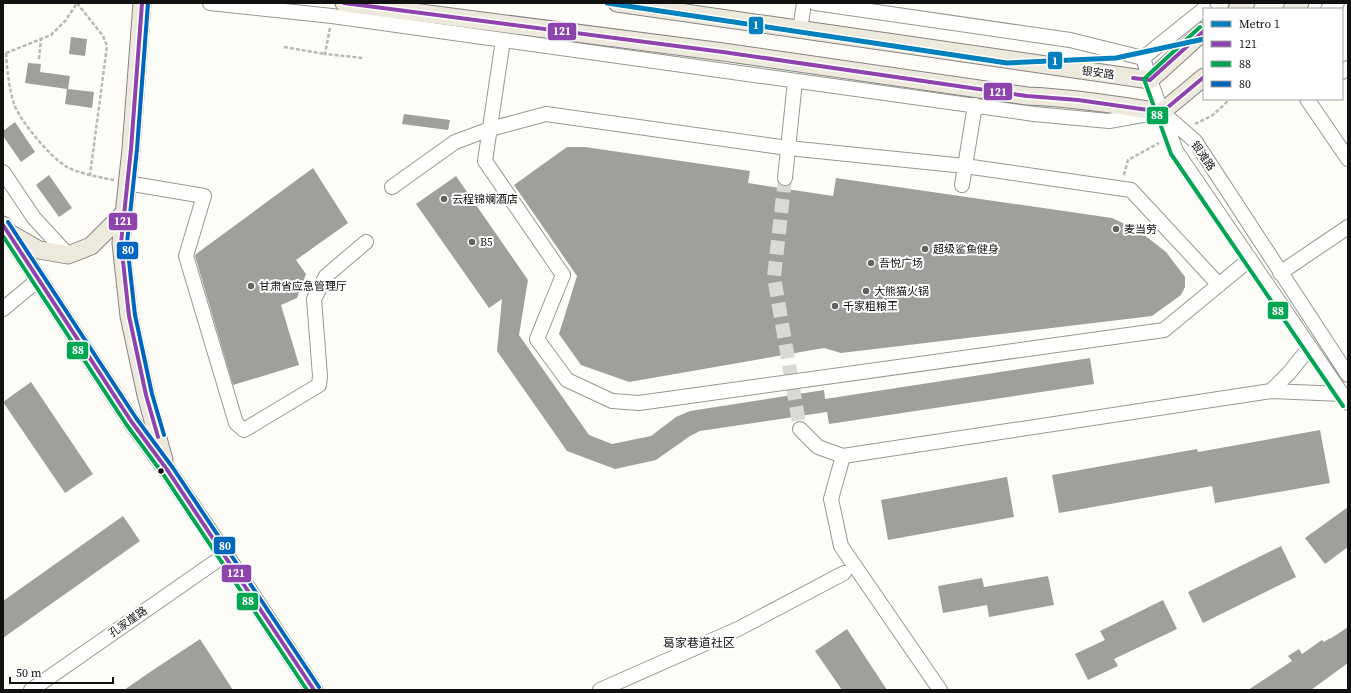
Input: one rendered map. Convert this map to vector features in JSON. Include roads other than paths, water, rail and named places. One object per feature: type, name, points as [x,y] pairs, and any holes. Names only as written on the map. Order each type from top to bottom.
[{"type":"main road","points":[[142,3],[131,149],[121,243],[130,316],[146,395],[168,472]]},
{"type":"main road","points":[[344,3],[723,52],[1027,96],[1112,104],[1162,112],[1203,78]]},
{"type":"main road","name":"银安路","points":[[617,3],[1150,80]]},
{"type":"main road","points":[[1150,80],[1203,33]]},
{"type":"main road","points":[[5,228],[39,250],[68,255],[91,246],[124,213]]},
{"type":"main road","points":[[5,228],[131,421],[225,555],[314,690]]},
{"type":"street","points":[[210,3],[332,16],[1034,114],[1109,121],[1162,112],[1203,88]]},
{"type":"street","points":[[800,30],[804,3]]},
{"type":"street","points":[[815,3],[1070,40],[1143,58]]},
{"type":"street","points":[[1143,58],[1203,10]]},
{"type":"street","points":[[503,40],[486,162],[563,275],[538,339],[566,380],[612,401],[638,403],[1164,330],[1250,259]]},
{"type":"street","points":[[1143,58],[1162,112]]},
{"type":"street","points":[[785,178],[796,81]]},
{"type":"street","points":[[1308,100],[1348,159]]},
{"type":"street","points":[[962,185],[975,105]]},
{"type":"street","name":"银滩路","points":[[1162,112],[1176,151],[1345,399]]},
{"type":"street","name":"银滩路","points":[[1162,112],[1195,141],[1348,375]]},
{"type":"street","points":[[392,187],[455,142],[490,129],[546,114],[788,148],[965,166],[1131,190],[1219,285]]},
{"type":"street","points":[[3,172],[34,218],[68,255]]},
{"type":"street","points":[[127,183],[204,196],[186,256],[236,423],[244,430],[319,385],[320,376],[314,299],[326,276],[366,242]]},
{"type":"street","points":[[1280,273],[1348,227]]},
{"type":"street","points":[[3,309],[39,279]]},
{"type":"street","points":[[1271,391],[1289,373],[1310,347]]},
{"type":"street","points":[[800,429],[818,447],[843,456],[1271,391],[1345,399]]},
{"type":"street","points":[[843,456],[831,499],[841,546],[940,690]]},
{"type":"street","name":"孔家崖路","points":[[31,690],[225,555]]},
{"type":"street","points":[[600,690],[738,629],[844,573]]},
{"type":"tunnel","points":[[785,178],[774,277],[800,429]]},
{"type":"metro line","name":"1","points":[[607,3],[1007,63],[1116,58],[1203,39]]},
{"type":"place","name":"云程锦斓酒店","points":[[444,199]]},
{"type":"place","name":"麦当劳","points":[[1116,229]]},
{"type":"place","name":"B5","points":[[472,242]]},
{"type":"place","name":"超级鲨鱼健身","points":[[925,249]]},
{"type":"place","name":"吾悦广场","points":[[871,263]]},
{"type":"place","name":"甘肃省应急管理厅","points":[[251,286]]},
{"type":"place","name":"大熊猫火锅","points":[[866,291]]},
{"type":"place","name":"千家粗粮王","points":[[835,306]]},
{"type":"district","name":"葛家巷道社区","points":[[699,643]]}]
